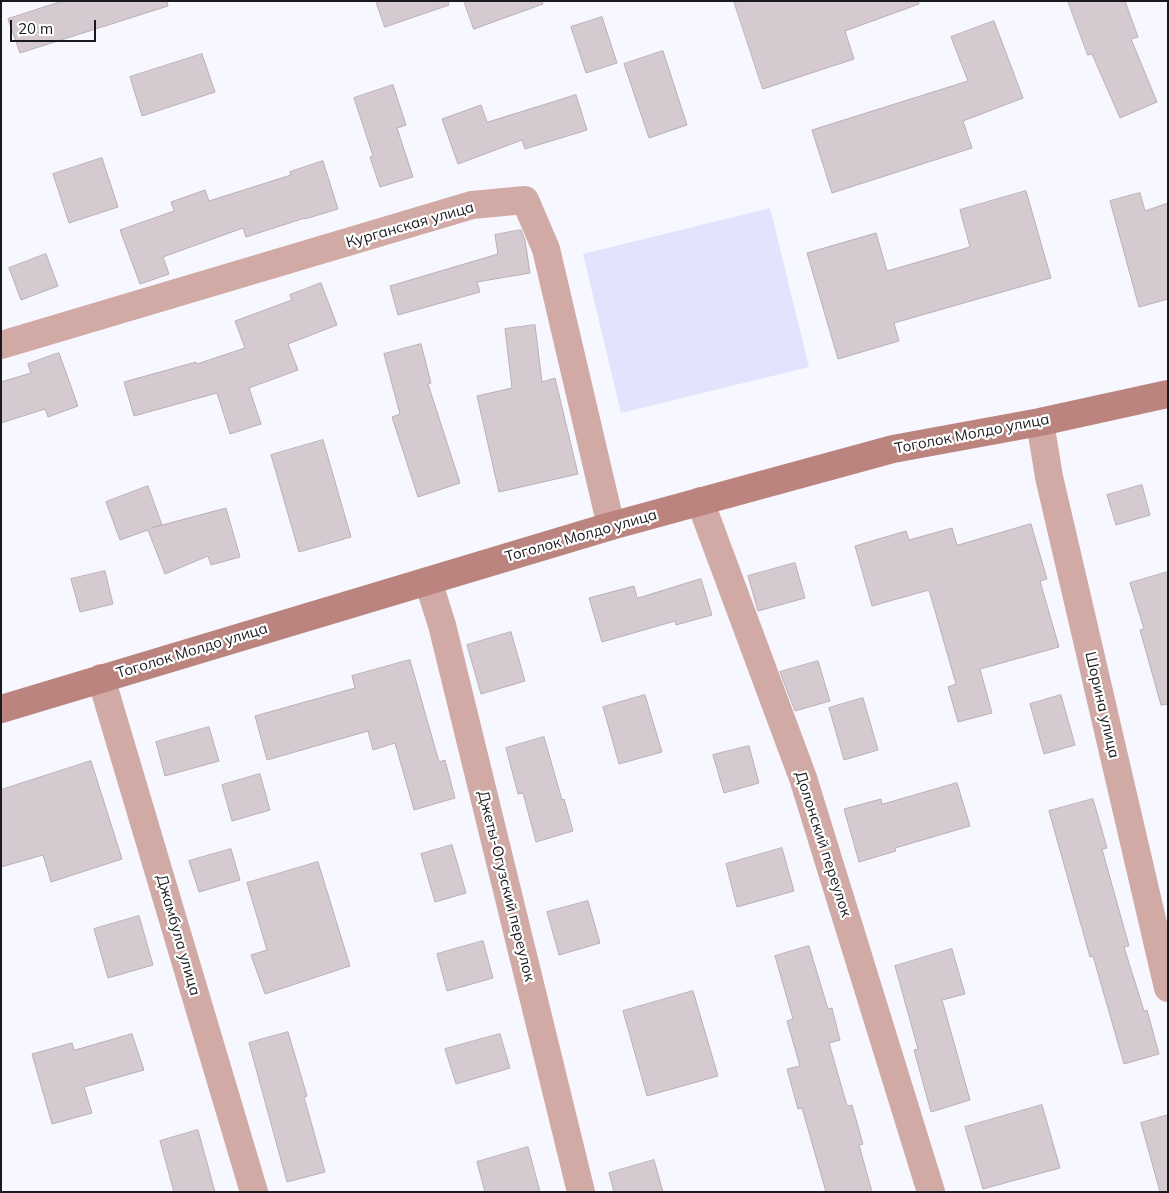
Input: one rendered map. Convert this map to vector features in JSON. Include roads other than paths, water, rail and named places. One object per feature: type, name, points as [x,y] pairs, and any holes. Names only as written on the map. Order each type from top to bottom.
[{"type":"main road","name":"Тоголок Молдо улица","points":[[1,709],[700,501],[893,449],[1040,422],[1168,394]]},
{"type":"street","name":"Курганская улица","points":[[1,345],[472,205],[525,200],[546,249],[611,526]]},
{"type":"street","name":"Шорина улица","points":[[1040,422],[1049,477],[1168,988]]},
{"type":"street","name":"Долонский переулок","points":[[700,501],[802,778],[930,1192]]},
{"type":"street","name":"Джеты-Огузский переулок","points":[[428,581],[442,625],[581,1192]]},
{"type":"street","name":"Джамбула улица","points":[[101,678],[254,1192]]}]
